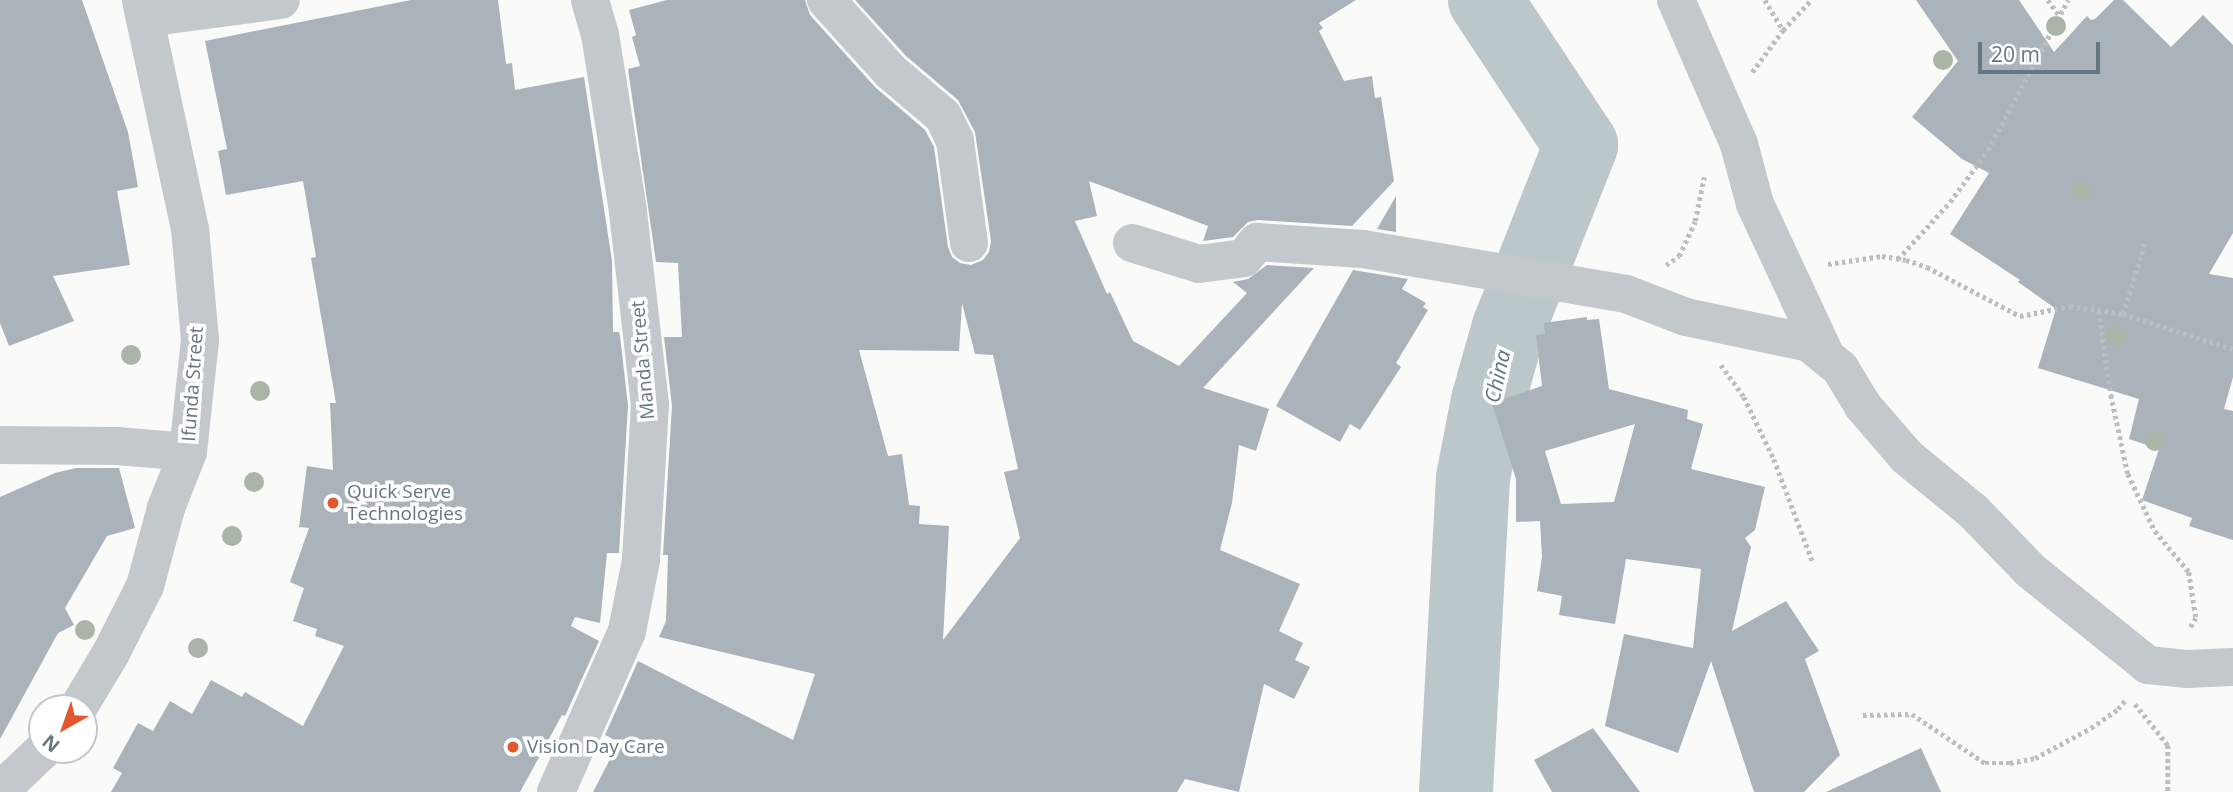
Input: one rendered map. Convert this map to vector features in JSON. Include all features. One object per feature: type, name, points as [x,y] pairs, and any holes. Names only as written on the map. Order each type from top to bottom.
[{"type":"street","points":[[144,9],[281,0]]},
{"type":"street","name":"Manda Street","points":[[556,792],[626,631],[641,560],[650,405],[628,211],[600,35],[590,0]]},
{"type":"street","points":[[826,0],[891,72],[943,116],[955,141],[969,243]]},
{"type":"street","points":[[1676,0],[1739,144],[1755,204],[1824,352]]},
{"type":"street","name":"Ifunda Street","points":[[86,694],[145,586],[166,508],[188,452],[200,341],[190,229],[144,9]]},
{"type":"street","points":[[1132,243],[1199,264],[1244,258],[1257,242],[1363,249],[1633,296],[1686,317],[1809,343],[1824,352],[1840,368],[1863,406],[1907,457],[1973,511],[2031,571],[2148,666],[2186,669],[2233,667]]},
{"type":"street","points":[[0,445],[117,446],[188,452]]},
{"type":"street","points":[[16,787],[33,764]]},
{"type":"path","points":[[1765,0],[1783,30]]},
{"type":"path","points":[[1724,109],[1783,30],[1811,0]]},
{"type":"path","points":[[2048,0],[2059,15]]},
{"type":"path","points":[[1898,259],[1950,202],[1988,150],[2068,0]]},
{"type":"path","points":[[1633,296],[1682,250],[1695,221],[1700,187],[1707,169]]},
{"type":"path","points":[[2123,314],[2145,242]]},
{"type":"path","points":[[1787,275],[1867,257],[1898,259],[1927,267],[2020,316],[2070,306],[2123,314],[2233,349]]},
{"type":"path","points":[[2099,311],[2111,395],[2128,474],[2155,531],[2189,572],[2196,618],[2182,645],[2148,666]]},
{"type":"path","points":[[1686,317],[1744,397],[1788,492],[1813,563]]},
{"type":"path","points":[[1863,715],[1912,714],[1955,746],[1985,763],[2010,763],[2035,758],[2091,729],[2119,709],[2128,695],[2168,745],[2168,792]]},
{"type":"building","points":[[0,0],[82,0],[128,132],[138,187],[117,191],[130,265],[53,276],[74,321],[9,346],[0,323]]},
{"type":"building","points":[[411,0],[498,0],[506,64],[512,63],[515,90],[584,77],[612,261],[613,332],[619,332],[620,336],[628,406],[619,553],[607,553],[600,623],[575,617],[571,626],[599,641],[565,716],[562,715],[520,792],[111,792],[122,773],[113,768],[138,723],[153,731],[170,701],[192,714],[211,680],[242,697],[245,692],[303,726],[344,646],[315,636],[317,629],[293,621],[304,588],[290,582],[309,528],[299,527],[307,466],[333,470],[330,403],[336,403],[311,258],[316,257],[303,181],[226,195],[218,151],[227,149],[205,41]]},
{"type":"building","points":[[667,0],[805,0],[810,15],[875,87],[925,130],[934,147],[948,247],[952,257],[960,263],[971,265],[983,260],[989,252],[991,241],[975,132],[958,100],[906,56],[855,0],[1356,0],[1319,23],[1323,28],[1319,31],[1344,81],[1372,76],[1375,98],[1381,97],[1394,181],[1352,226],[1258,220],[1248,222],[1233,237],[1203,241],[1208,226],[1089,181],[1097,216],[1075,221],[1107,294],[1110,292],[1133,341],[1179,366],[1247,293],[1233,282],[1248,279],[1267,265],[1314,268],[1203,388],[1269,409],[1256,451],[1239,445],[1232,503],[1220,550],[1300,584],[1279,631],[1303,643],[1295,660],[1310,667],[1294,699],[1264,684],[1239,792],[1185,779],[1177,792],[593,792],[619,742],[605,735],[638,661],[793,740],[815,674],[659,637],[666,621],[668,555],[663,555],[672,406],[664,337],[682,337],[678,263],[656,262],[628,69],[640,66],[632,37],[636,35],[629,10]],"holes":[[[962,303],[975,354],[993,355],[1018,469],[1004,472],[1020,538],[943,640],[949,526],[919,524],[920,506],[909,505],[902,454],[888,456],[859,350],[959,351]]]},
{"type":"building","points":[[1916,0],[2019,0],[2054,52],[2087,16],[2091,20],[2095,19],[2114,0],[2123,0],[2171,47],[2203,15],[2233,45],[2233,233],[2209,274],[2233,278],[2233,377],[2224,409],[2233,411],[2233,540],[2189,526],[2192,518],[2142,500],[2159,449],[2129,439],[2139,399],[2038,368],[2056,309],[2018,282],[2020,280],[1950,234],[1989,173],[1962,159],[1912,117],[1958,61]]},
{"type":"building","points":[[1396,196],[1396,232],[1377,229]]},
{"type":"building","points":[[1353,270],[1408,279],[1402,289],[1426,303],[1423,307],[1428,310],[1396,363],[1401,367],[1360,430],[1350,424],[1340,442],[1276,406]]},
{"type":"building","points":[[1587,317],[1587,320],[1599,319],[1609,389],[1688,410],[1687,419],[1703,424],[1691,469],[1765,487],[1755,530],[1745,538],[1751,547],[1732,631],[1786,601],[1819,651],[1805,659],[1840,755],[1804,792],[1754,792],[1711,661],[1678,753],[1605,726],[1624,634],[1693,648],[1701,569],[1626,559],[1615,624],[1559,615],[1562,596],[1537,591],[1542,557],[1540,521],[1516,522],[1516,479],[1492,403],[1542,386],[1536,335],[1545,334],[1544,323]],"holes":[[[1635,424],[1614,502],[1561,504],[1545,451]]]},
{"type":"building","points":[[76,468],[119,468],[135,528],[107,536],[65,608],[74,625],[58,633],[0,739],[0,497],[55,473]]},
{"type":"building","points":[[1593,728],[1640,792],[1552,792],[1534,760]]},
{"type":"building","points":[[1921,748],[1941,792],[1826,792]]},
{"type":"waterway","name":"China","points":[[1456,792],[1473,478],[1488,401],[1509,327],[1581,145],[1485,0]]},
{"type":"place","name":"Quick Serve Technologies","points":[[333,503]]},
{"type":"place","name":"Vision Day Care","points":[[513,747]]}]
